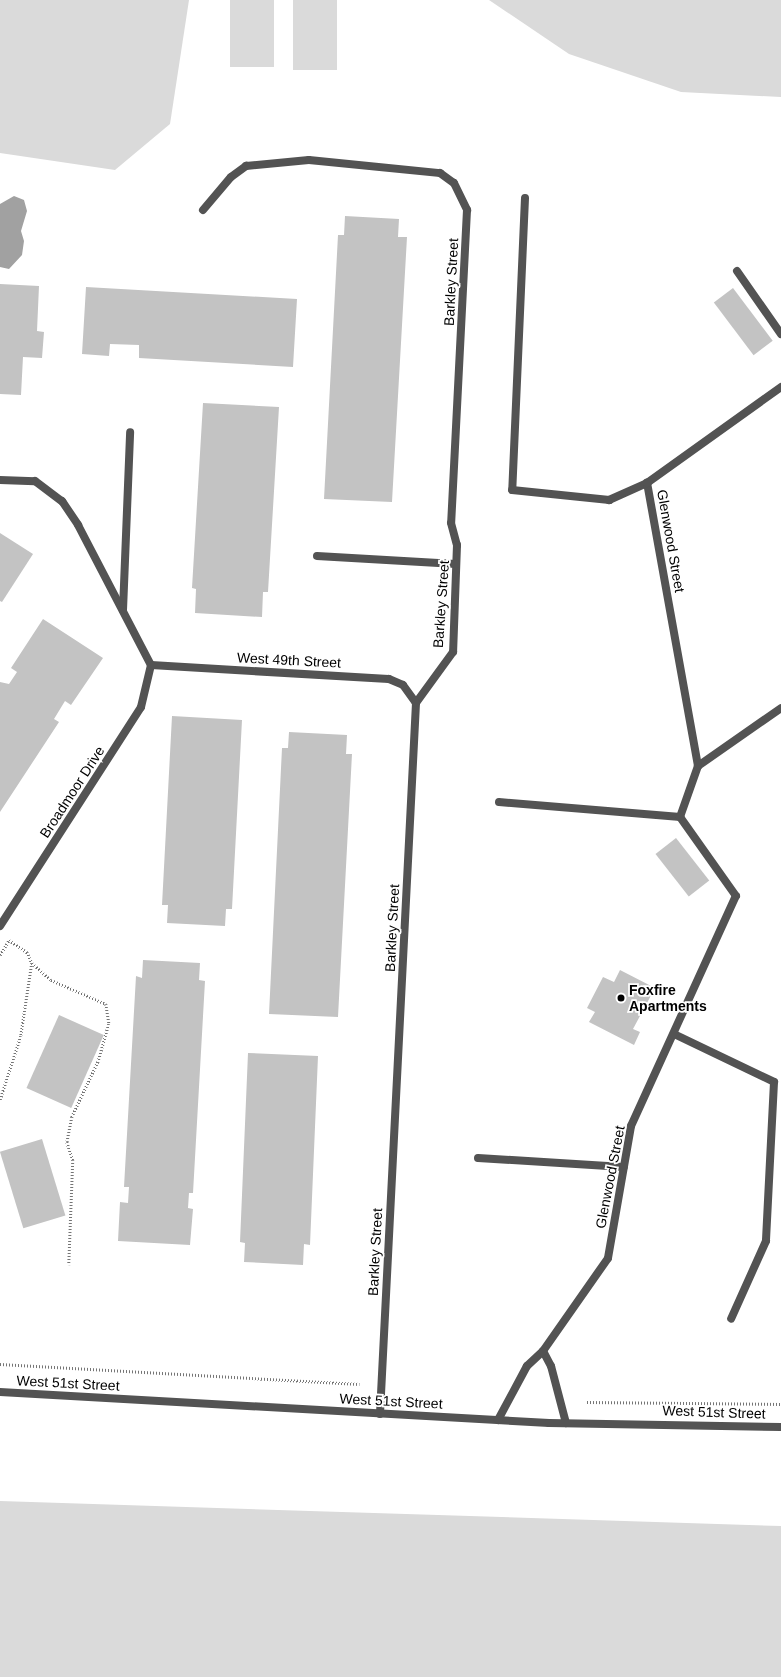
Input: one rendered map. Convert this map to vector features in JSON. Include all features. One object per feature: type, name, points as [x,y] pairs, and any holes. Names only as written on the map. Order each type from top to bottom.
[{"type":"street","name":"Barkley Street","points":[[203,210],[236,173],[246,166],[279,161],[429,170],[446,176],[454,183],[467,214],[451,524],[457,545],[453,652],[416,703],[380,1414]]},
{"type":"street","points":[[525,198],[512,490],[609,500],[647,483]]},
{"type":"street","points":[[737,271],[781,334]]},
{"type":"street","name":"Glenwood Street","points":[[498,1420],[527,1366],[543,1351],[608,1258],[631,1126],[736,896],[680,817],[698,766],[647,483],[781,387]]},
{"type":"street","points":[[123,611],[130,432]]},
{"type":"street","points":[[0,480],[35,481],[53,492],[78,525],[151,665]]},
{"type":"street","points":[[317,556],[456,564]]},
{"type":"street","name":"West 49th Street","points":[[151,665],[389,679],[403,684],[416,703]]},
{"type":"street","name":"Broadmoor Drive","points":[[0,926],[141,707],[151,665]]},
{"type":"street","points":[[698,766],[781,708]]},
{"type":"street","points":[[499,802],[680,817]]},
{"type":"street","points":[[674,1034],[774,1082],[766,1241],[730,1319]]},
{"type":"street","points":[[478,1158],[624,1167]]},
{"type":"street","points":[[543,1351],[551,1366],[566,1423]]},
{"type":"street","name":"West 51st Street","points":[[0,1392],[498,1420],[566,1423],[781,1427]]},
{"type":"path","points":[[0,955],[9,940],[27,952],[32,963],[51,980],[106,1004],[109,1024],[98,1062],[72,1117],[67,1142],[73,1160],[69,1265]]},
{"type":"path","points":[[0,1101],[20,1036],[32,963]]},
{"type":"path","points":[[0,1364],[359,1384]]},
{"type":"path","points":[[587,1402],[781,1404]]},
{"type":"shaded area","points":[[0,0],[189,0],[170,124],[115,170],[0,153]]},
{"type":"shaded area","points":[[230,0],[274,0],[274,67],[230,67]]},
{"type":"shaded area","points":[[293,0],[337,0],[337,70],[293,70]]},
{"type":"shaded area","points":[[489,0],[781,0],[781,97],[681,92],[569,54]]},
{"type":"shaded area","points":[[14,196],[24,200],[27,211],[21,231],[24,241],[22,255],[9,269],[0,267],[0,204]]},
{"type":"shaded area","points":[[0,1501],[781,1526],[781,1677],[0,1677]]},
{"type":"building","points":[[345,216],[399,219],[398,237],[407,237],[392,502],[324,499],[338,235],[344,235]]},
{"type":"building","points":[[0,284],[39,286],[37,331],[44,332],[42,358],[23,357],[21,395],[0,394]]},
{"type":"building","points":[[86,287],[297,299],[293,367],[139,358],[139,345],[110,344],[109,356],[82,354]]},
{"type":"building","points":[[733,288],[773,341],[754,355],[714,302]]},
{"type":"building","points":[[203,403],[279,407],[268,592],[263,592],[262,617],[195,613],[196,589],[192,588]]},
{"type":"building","points":[[0,533],[33,554],[2,602],[0,601]]},
{"type":"building","points":[[43,619],[103,658],[71,705],[65,701],[54,719],[59,722],[0,812],[0,682],[9,684],[17,672],[11,668]]},
{"type":"building","points":[[172,716],[242,720],[232,909],[226,909],[225,926],[167,923],[168,905],[162,905]]},
{"type":"building","points":[[289,732],[347,735],[346,754],[352,754],[338,1017],[269,1014],[282,748],[288,748]]},
{"type":"building","points":[[676,838],[709,881],[689,897],[656,854]]},
{"type":"building","points":[[143,960],[200,963],[199,980],[205,981],[193,1193],[189,1193],[188,1208],[193,1209],[190,1245],[118,1241],[120,1202],[128,1203],[129,1187],[124,1187],[136,976],[142,978]]},
{"type":"building","name":"Foxfire Apartments","points":[[620,970],[655,988],[633,1029],[640,1032],[634,1045],[589,1022],[595,1012],[587,1008],[603,977],[614,982]]},
{"type":"building","points":[[59,1015],[104,1035],[71,1108],[26,1088]]},
{"type":"building","points":[[248,1053],[318,1056],[310,1245],[304,1244],[303,1265],[244,1262],[245,1243],[240,1242]]},
{"type":"building","points":[[42,1139],[65,1216],[23,1228],[0,1152]]},
{"type":"place","name":"Foxfire Apartments","points":[[621,998]]}]
